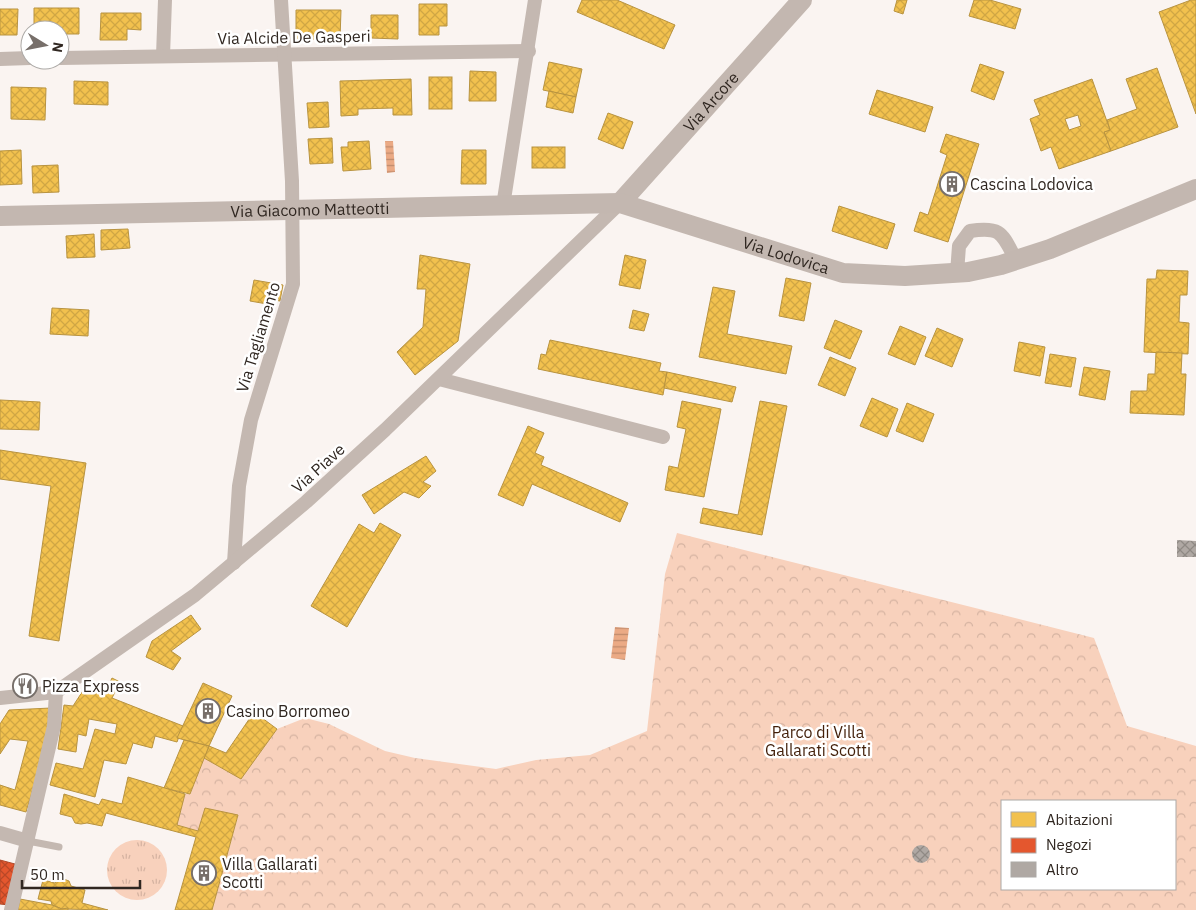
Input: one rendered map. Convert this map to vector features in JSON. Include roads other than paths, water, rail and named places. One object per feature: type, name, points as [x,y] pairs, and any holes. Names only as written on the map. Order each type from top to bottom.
[{"type":"street","points":[[163,56],[165,0]]},
{"type":"street","name":"Via Tagliamento","points":[[234,562],[239,486],[251,420],[293,284],[292,211],[281,0]]},
{"type":"street","points":[[503,206],[535,0]]},
{"type":"street","name":"Via Arcore","points":[[620,203],[802,0]]},
{"type":"street","name":"Via Alcide De Gasperi","points":[[70,58],[528,51]]},
{"type":"street","points":[[0,59],[20,58]]},
{"type":"street","name":"Via Lodovica","points":[[620,203],[843,273],[905,276],[957,273],[1016,260],[1050,249],[1195,191]]},
{"type":"street","name":"Via Giacomo Matteotti","points":[[0,216],[620,203]]},
{"type":"street","name":"Via Piave","points":[[0,698],[56,692],[144,633],[195,595],[306,502],[439,379],[620,203]]},
{"type":"street","points":[[957,273],[959,246],[970,231],[987,228],[1002,234],[1016,260]]},
{"type":"street","points":[[439,379],[663,437]]},
{"type":"street","points":[[11,910],[54,726],[56,692]]},
{"type":"street","points":[[0,833],[28,840]]},
{"type":"lane","points":[[28,840],[59,847]]},
{"type":"place","name":"Cascina Lodovica","points":[[952,184]]},
{"type":"place","name":"Pizza Express","points":[[25,686]]},
{"type":"place","name":"Casino Borromeo","points":[[208,711]]},
{"type":"place","name":"Villa Gallarati Scotti","points":[[204,873]]},
{"type":"park label","name":"Parco di Villa Gallarati Scotti","points":[[818,741]]}]
